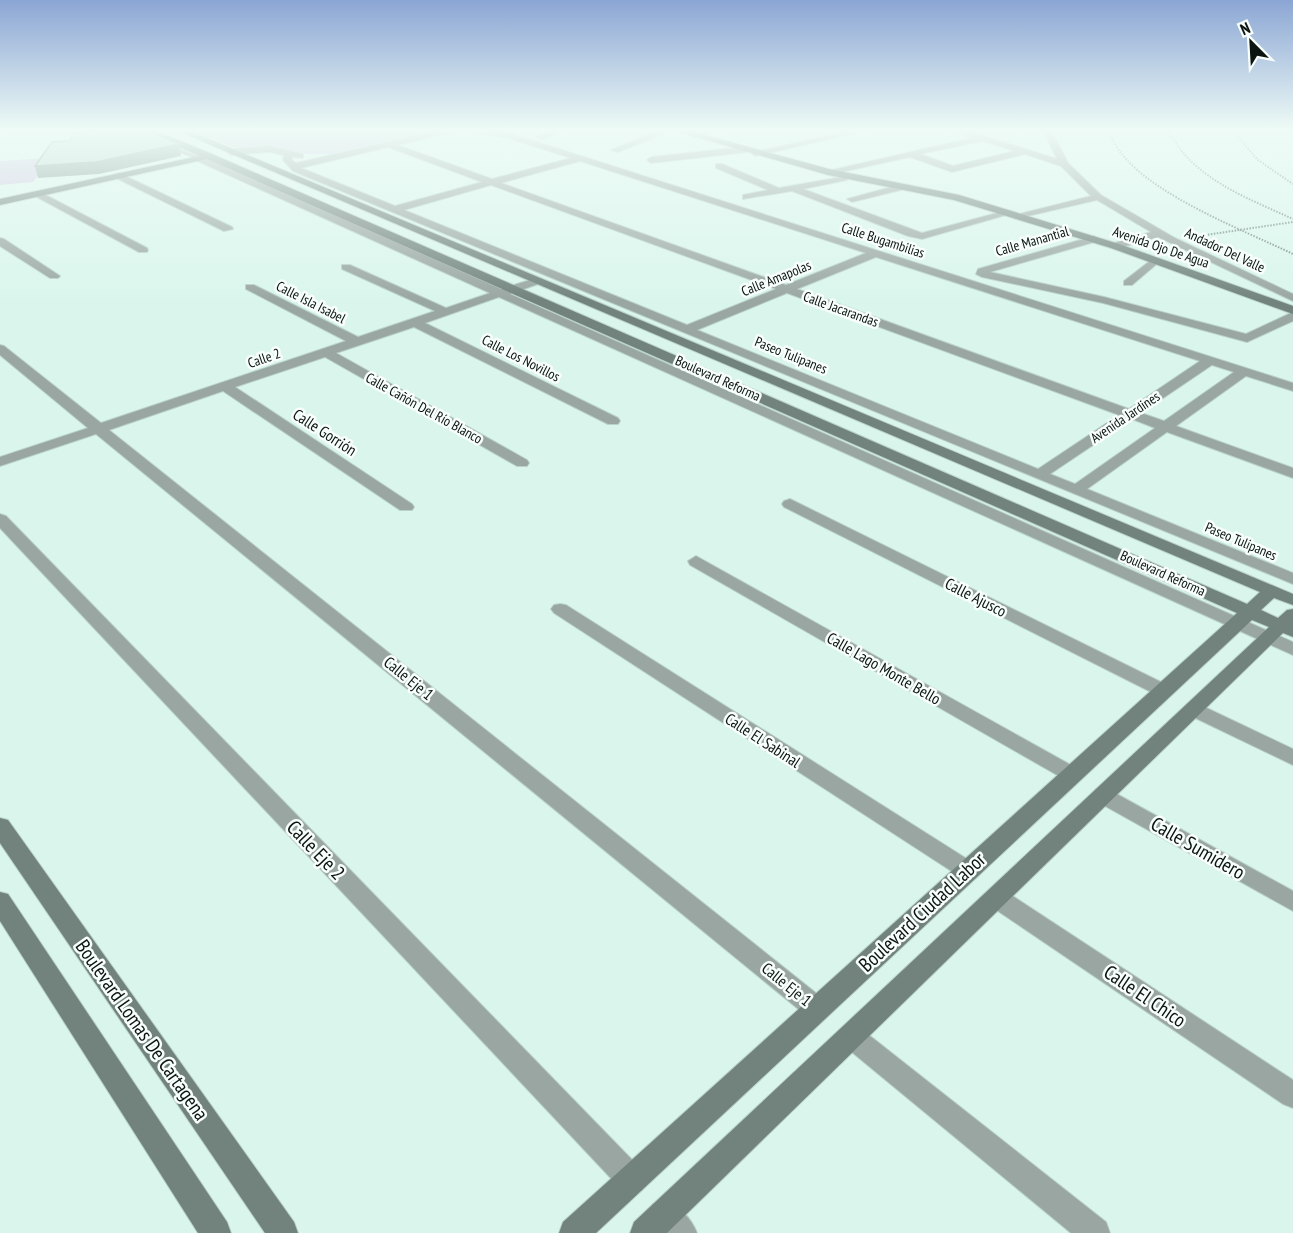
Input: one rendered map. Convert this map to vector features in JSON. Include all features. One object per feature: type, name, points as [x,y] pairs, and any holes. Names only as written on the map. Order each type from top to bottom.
[{"type":"street","points":[[0,202],[76,186]]},
{"type":"street","points":[[139,186],[228,229]]},
{"type":"street","points":[[268,186],[508,291]]},
{"type":"street","name":"Boulevard Reforma","points":[[311,186],[1293,600]]},
{"type":"street","name":"Paseo Tulipanes","points":[[345,186],[395,209],[1293,579]]},
{"type":"street","points":[[395,209],[480,186]]},
{"type":"street","name":"Calle Jacarandas","points":[[503,186],[1293,473]]},
{"type":"street","name":"Calle Bugambilias","points":[[666,186],[1293,387]]},
{"type":"street","points":[[767,186],[781,191]]},
{"type":"street","points":[[746,197],[811,186]]},
{"type":"street","name":"Avenida Ojo De Agua","points":[[894,186],[956,197],[1094,239],[1293,310]]},
{"type":"street","name":"Andador Del Valle","points":[[1085,186],[1098,196],[1171,240],[1293,298]]},
{"type":"street","points":[[852,199],[902,187]]},
{"type":"street","points":[[795,189],[922,236],[1008,213]]},
{"type":"street","points":[[38,194],[143,250]]},
{"type":"street","points":[[1019,217],[1098,196]]},
{"type":"street","points":[[1115,246],[1159,233]]},
{"type":"street","name":"Calle Manantial","points":[[1094,239],[982,272],[982,274],[1104,300],[1247,338],[1293,316]]},
{"type":"street","points":[[0,241],[54,276]]},
{"type":"street","name":"Calle Amapolas","points":[[688,329],[876,253]]},
{"type":"street","points":[[1128,283],[1155,260]]},
{"type":"street","points":[[346,267],[446,312]]},
{"type":"street","name":"Calle 2","points":[[0,462],[537,281]]},
{"type":"street","name":"Calle Isla Isabel","points":[[250,287],[357,342]]},
{"type":"street","name":"Boulevard Reforma","points":[[508,291],[1244,617],[1284,627]]},
{"type":"street","name":"Calle Los Novillos","points":[[416,323],[613,421]]},
{"type":"street","name":"Calle Eje 1","points":[[0,349],[817,1008]]},
{"type":"street","name":"Calle Cañón Del Río Blanco","points":[[327,352],[522,463]]},
{"type":"street","name":"Avenida Jardines","points":[[1040,474],[1211,360]]},
{"type":"street","name":"Avenida Jardines","points":[[1077,489],[1245,371]]},
{"type":"street","name":"Calle Gorrión","points":[[225,387],[406,507]]},
{"type":"street","name":"Calle Ajusco","points":[[790,504],[1162,690]]},
{"type":"street","name":"Calle Eje 2","points":[[0,519],[632,1180]]},
{"type":"street","name":"Calle Lago Monte Bello","points":[[696,561],[1071,774]]},
{"type":"street","name":"Boulevard Ciudad Labor","points":[[574,1233],[1270,592]]},
{"type":"street","name":"Calle El Sabinal","points":[[560,609],[967,870]]},
{"type":"street","points":[[664,1227],[851,1036],[1194,709],[1284,627],[1293,649]]},
{"type":"street","points":[[1194,709],[1293,758]]},
{"type":"street","name":"Calle Sumidero","points":[[1104,795],[1293,902]]},
{"type":"street","name":"Boulevard Lomas De Cartagena","points":[[0,826],[283,1233]]},
{"type":"street","name":"Calle El Chico","points":[[997,898],[1293,1095]]},
{"type":"street","points":[[0,901],[216,1233]]},
{"type":"street","points":[[851,1036],[1095,1233]]},
{"type":"path","points":[[1160,186],[1189,205],[1293,254]]},
{"type":"path","points":[[1226,186],[1293,221]]},
{"type":"path","points":[[1171,240],[1293,221]]}]
